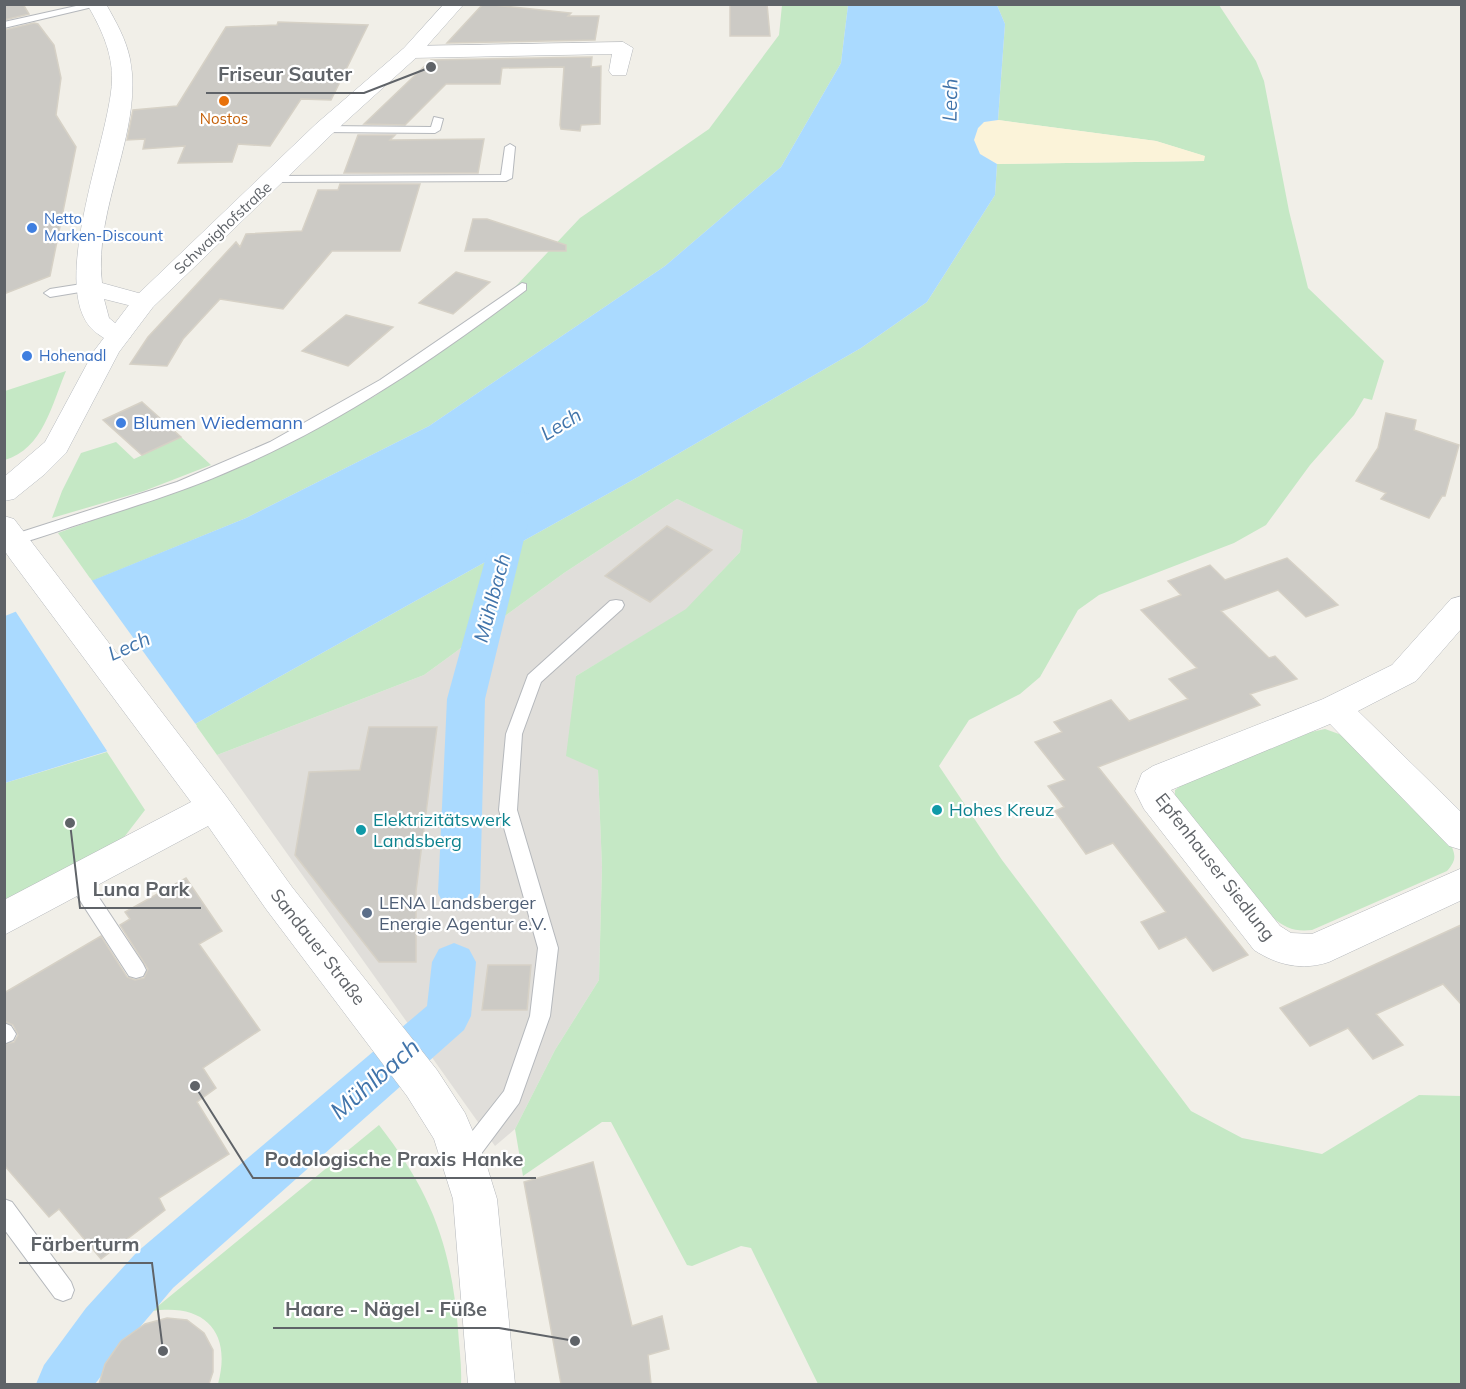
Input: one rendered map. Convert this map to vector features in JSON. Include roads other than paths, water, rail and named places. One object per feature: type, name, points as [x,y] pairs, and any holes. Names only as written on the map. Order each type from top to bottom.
[{"type":"street","name":"Schwaighofstraße","points":[[4,492],[35,468],[56,447],[106,351],[144,302],[276,179],[324,129],[411,52],[455,4]]},
{"type":"street","points":[[96,5],[112,31],[122,77],[120,107],[89,254],[88,287],[97,322],[118,336]]},
{"type":"street","points":[[411,52],[623,48],[619,71]]},
{"type":"street","points":[[88,287],[144,302]]},
{"type":"street","name":"Schwaighofstraße","points":[[4,462],[50,442],[66,429]]},
{"type":"street","name":"Sandauer Straße","points":[[13,540],[205,795],[279,898],[367,1009],[422,1083],[450,1127],[464,1160],[476,1199],[492,1384]]},
{"type":"street","name":"Epfenhauser Siedlung","points":[[1461,607],[1404,673],[1335,708],[1165,776],[1154,783],[1153,790],[1156,799],[1267,938],[1281,947],[1300,952],[1315,950],[1461,883]]},
{"type":"street","points":[[1335,708],[1461,837]]},
{"type":"street","points":[[4,919],[77,880],[205,795]]},
{"type":"lane","points":[[4,25],[96,5]]},
{"type":"lane","points":[[324,129],[435,130],[438,119]]},
{"type":"lane","points":[[276,179],[506,178],[510,147]]},
{"type":"lane","points":[[13,540],[119,507],[236,463],[367,395],[438,349],[522,286]]},
{"type":"lane","points":[[50,293],[88,287]]},
{"type":"lane","points":[[464,1160],[512,1096],[540,1016],[543,993],[548,948],[508,810],[514,734],[534,679],[616,605]]},
{"type":"lane","points":[[77,880],[136,970]]},
{"type":"lane","points":[[4,1210],[63,1290]]},
{"type":"water","name":"Lech","points":[[848,5],[997,5],[1005,24],[998,120],[984,122],[978,128],[974,140],[980,154],[997,164],[995,195],[927,302],[861,348],[638,477],[195,724],[5,783],[5,616],[246,518],[429,426],[665,266],[781,167],[841,63]]},
{"type":"waterway","name":"Mühlbach","points":[[459,893],[466,699],[517,502]]},
{"type":"waterway","name":"Mühlbach","points":[[63,1384],[105,1327],[155,1270],[448,1016],[454,962]]},
{"type":"place","name":"Friseur Sauter","points":[[431,67]]},
{"type":"place","name":"Nostos","points":[[224,101]]},
{"type":"place","name":"Netto Marken-Discount","points":[[32,228]]},
{"type":"place","name":"Hohenadl","points":[[27,356]]},
{"type":"place","name":"Blumen Wiedemann","points":[[121,423]]},
{"type":"place","name":"Hohes Kreuz","points":[[937,810]]},
{"type":"place","name":"Luna Park","points":[[70,823]]},
{"type":"place","name":"Elektrizitätswerk Landsberg","points":[[361,830]]},
{"type":"place","name":"LENA Landsberger Energie Agentur e.V.","points":[[367,913]]},
{"type":"place","name":"Podologische Praxis Hanke","points":[[195,1086]]},
{"type":"place","name":"Haare - Nägel - Füße","points":[[575,1341]]},
{"type":"place","name":"Färberturm","points":[[163,1351]]}]
